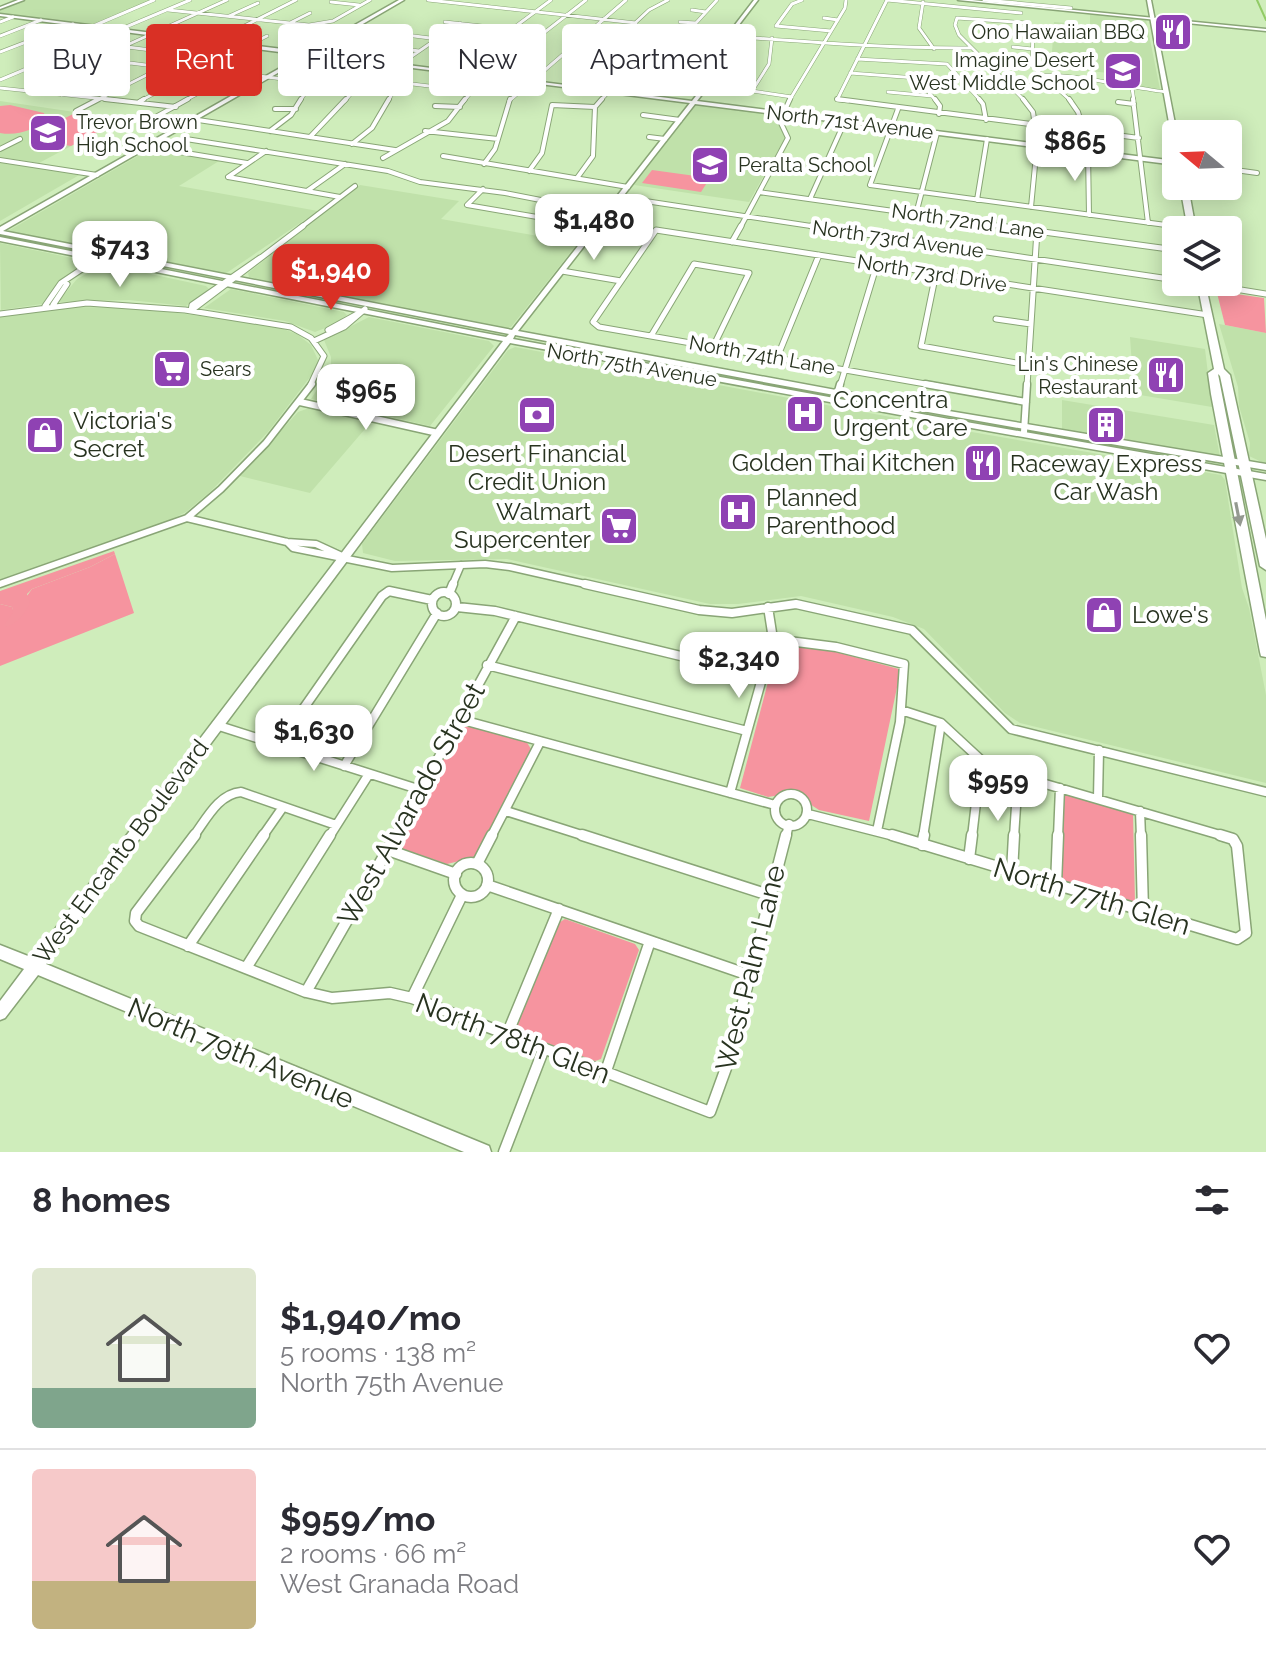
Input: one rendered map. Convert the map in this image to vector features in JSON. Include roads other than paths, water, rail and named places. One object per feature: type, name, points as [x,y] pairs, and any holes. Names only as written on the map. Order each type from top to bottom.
[{"type":"main road","points":[[0,8],[22,0]]},
{"type":"main road","points":[[356,24],[392,2],[402,0]]},
{"type":"main road","name":"West Encanto Boulevard","points":[[739,24],[756,0]]},
{"type":"main road","points":[[961,0],[1254,27]]},
{"type":"main road","points":[[1149,0],[1171,120]]},
{"type":"main road","name":"North 71st Avenue","points":[[0,15],[73,24]]},
{"type":"main road","points":[[1152,18],[1266,28]]},
{"type":"main road","points":[[0,231],[278,70]]},
{"type":"main road","points":[[0,223],[224,96]]},
{"type":"main road","name":"North 71st Avenue","points":[[647,96],[1162,161]]},
{"type":"main road","name":"West Encanto Boulevard","points":[[0,1013],[509,338],[698,96]]},
{"type":"main road","name":"North 75th Avenue","points":[[0,231],[363,311],[751,377],[1245,469],[1266,477]]},
{"type":"main road","name":"North 75th Avenue","points":[[0,239],[104,256]]},
{"type":"main road","name":"North 75th Avenue","points":[[228,282],[667,371],[1103,451],[1229,466]]},
{"type":"main road","points":[[1202,296],[1219,370],[1225,375],[1266,566]]},
{"type":"main road","points":[[643,358],[667,371],[680,368],[751,377]]},
{"type":"main road","points":[[1219,370],[1213,373],[1266,652]]},
{"type":"main road","name":"North 75th Avenue","points":[[1245,469],[1266,467]]},
{"type":"main road","name":"North 79th Avenue","points":[[0,952],[483,1152]]},
{"type":"street","points":[[98,24],[154,0]]},
{"type":"street","points":[[170,0],[188,1]]},
{"type":"street","points":[[174,24],[227,0]]},
{"type":"street","points":[[252,24],[296,0]]},
{"type":"street","points":[[318,24],[333,21],[370,0]]},
{"type":"street","points":[[428,0],[636,23],[649,10],[668,0]]},
{"type":"street","points":[[465,4],[471,0]]},
{"type":"street","points":[[502,8],[513,0]]},
{"type":"street","points":[[518,24],[551,0]]},
{"type":"street","points":[[546,31],[586,0]]},
{"type":"street","points":[[546,66],[626,0]]},
{"type":"street","points":[[709,0],[717,0]]},
{"type":"street","points":[[680,22],[696,23],[717,0]]},
{"type":"street","points":[[802,0],[792,4],[776,26],[831,31]]},
{"type":"street","points":[[732,242],[788,138],[780,121],[782,113],[845,8],[846,0]]},
{"type":"street","points":[[1021,13],[887,0],[838,101],[1139,138]]},
{"type":"street","points":[[984,0],[1071,8]]},
{"type":"street","points":[[1059,0],[1059,8]]},
{"type":"street","points":[[130,26],[188,1]]},
{"type":"street","points":[[331,2],[362,5]]},
{"type":"street","points":[[923,2],[916,20],[918,30],[934,49]]},
{"type":"street","points":[[227,17],[258,3]]},
{"type":"street","points":[[1022,6],[1021,13],[1033,29],[1030,62],[1075,107],[1082,117],[1084,132]]},
{"type":"street","points":[[833,7],[845,8]]},
{"type":"street","points":[[168,10],[288,24],[310,13]]},
{"type":"street","points":[[692,10],[706,12]]},
{"type":"street","points":[[0,22],[13,17]]},
{"type":"street","points":[[824,18],[838,20]]},
{"type":"street","points":[[1028,23],[957,18],[957,31],[1031,107],[1035,126]]},
{"type":"street","points":[[0,36],[41,20]]},
{"type":"street","points":[[445,22],[468,24]]},
{"type":"street","points":[[1000,33],[1033,36]]},
{"type":"street","points":[[262,38],[267,36]]},
{"type":"street","points":[[756,37],[863,47],[972,48]]},
{"type":"street","points":[[772,38],[769,64],[752,91],[792,97]]},
{"type":"street","points":[[0,51],[24,42]]},
{"type":"street","points":[[413,55],[429,45]]},
{"type":"street","points":[[1013,47],[1032,49]]},
{"type":"street","points":[[413,50],[419,51]]},
{"type":"street","points":[[0,51],[14,53]]},
{"type":"street","points":[[857,59],[945,63],[983,104],[986,120]]},
{"type":"street","points":[[986,62],[1030,62]]},
{"type":"street","points":[[0,80],[24,70]]},
{"type":"street","points":[[850,73],[915,78],[940,106],[939,114]]},
{"type":"street","points":[[76,111],[146,75]]},
{"type":"street","points":[[1041,75],[1075,76],[1166,92]]},
{"type":"street","points":[[262,76],[278,78]]},
{"type":"street","points":[[352,144],[372,128],[395,89],[404,83],[429,86]]},
{"type":"street","points":[[0,88],[24,91]]},
{"type":"street","points":[[1132,88],[1148,223]]},
{"type":"street","points":[[888,92],[932,96]]},
{"type":"street","points":[[60,96],[176,107]]},
{"type":"street","points":[[138,103],[151,96]]},
{"type":"street","points":[[152,119],[196,96]]},
{"type":"street","points":[[270,131],[296,109],[304,96]]},
{"type":"street","points":[[310,137],[331,122],[347,96]]},
{"type":"street","points":[[383,158],[425,131],[448,121],[468,96]]},
{"type":"street","points":[[484,164],[494,155],[507,104],[514,96]]},
{"type":"street","points":[[577,178],[593,156],[595,107],[604,96]]},
{"type":"street","points":[[1118,102],[1134,104]]},
{"type":"street","points":[[529,171],[541,159],[547,146],[552,105],[595,107]]},
{"type":"street","points":[[435,106],[460,107]]},
{"type":"street","points":[[275,109],[296,109]]},
{"type":"street","points":[[898,109],[870,185],[1162,225]]},
{"type":"street","points":[[643,115],[680,120]]},
{"type":"street","points":[[185,118],[395,150]]},
{"type":"street","points":[[810,199],[845,121]]},
{"type":"street","points":[[425,131],[498,139]]},
{"type":"street","points":[[916,214],[937,133]]},
{"type":"street","points":[[649,137],[665,139]]},
{"type":"street","points":[[0,149],[20,139]]},
{"type":"street","points":[[186,139],[395,172],[420,182],[483,189],[607,213]]},
{"type":"street","points":[[977,200],[987,139]]},
{"type":"street","points":[[137,145],[247,163]]},
{"type":"street","points":[[1031,207],[1037,145]]},
{"type":"street","points":[[266,151],[228,177],[340,197]]},
{"type":"street","points":[[1088,152],[1089,215]]},
{"type":"street","points":[[443,156],[628,187]]},
{"type":"street","points":[[0,160],[97,175]]},
{"type":"street","points":[[307,191],[345,164]]},
{"type":"street","points":[[1242,171],[1257,173]]},
{"type":"street","points":[[188,310],[355,186]]},
{"type":"street","points":[[483,189],[467,205],[548,218],[561,205]]},
{"type":"street","name":"North 72nd Lane","points":[[759,192],[1162,248]]},
{"type":"street","name":"North 73rd Avenue","points":[[619,197],[1162,278]]},
{"type":"street","name":"North 73rd Drive","points":[[621,281],[656,230],[1208,315]]},
{"type":"street","points":[[1024,430],[1037,231]]},
{"type":"street","points":[[777,358],[819,255]]},
{"type":"street","points":[[53,305],[66,285],[104,256]]},
{"type":"street","points":[[45,306],[61,283],[104,256]]},
{"type":"street","points":[[651,336],[694,264],[749,273],[713,347]]},
{"type":"street","points":[[837,395],[877,264]]},
{"type":"street","points":[[562,271],[621,281]]},
{"type":"street","points":[[936,273],[921,346],[1028,365]]},
{"type":"street","name":"North 74th Lane","points":[[621,281],[593,324],[1026,402]]},
{"type":"street","points":[[1242,290],[1266,294]]},
{"type":"street","points":[[0,314],[53,305],[114,303],[188,310],[274,322],[297,329],[312,339],[323,353],[323,365],[300,402],[214,496],[187,518],[0,584]]},
{"type":"street","points":[[312,339],[344,327],[363,311]]},
{"type":"street","points":[[996,319],[1031,324]]},
{"type":"street","points":[[300,402],[438,433]]},
{"type":"street","points":[[187,518],[287,542],[293,548],[403,568],[485,564],[541,572],[699,610],[732,613],[787,603],[912,630],[1011,729],[1266,792]]},
{"type":"street","points":[[449,594],[461,565]]},
{"type":"street","points":[[278,745],[382,596],[389,591],[432,600]]},
{"type":"street","points":[[432,600],[438,595],[449,594],[456,597],[457,607]]},
{"type":"street","points":[[432,600],[432,609],[437,613],[446,613],[457,607],[516,616],[763,676]]},
{"type":"street","points":[[730,793],[773,639],[768,607]]},
{"type":"street","points":[[344,766],[437,613]]},
{"type":"street","name":"West Alvarado Street","points":[[306,992],[516,616]]},
{"type":"street","points":[[773,639],[836,647],[904,664],[906,675],[901,710],[877,831]]},
{"type":"street","points":[[487,665],[747,731]]},
{"type":"street","points":[[901,710],[941,723],[981,760],[1018,776],[1140,811],[1143,911]]},
{"type":"street","points":[[459,719],[775,805]]},
{"type":"street","points":[[922,845],[941,723]]},
{"type":"street","points":[[216,725],[421,790]]},
{"type":"street","points":[[477,864],[488,875],[487,885],[473,896],[462,895],[455,888],[456,874],[463,867],[477,864],[540,742]]},
{"type":"street","points":[[1098,799],[1099,750]]},
{"type":"street","points":[[969,859],[981,760]]},
{"type":"street","points":[[246,968],[369,774]]},
{"type":"street","points":[[1012,872],[1018,776]]},
{"type":"street","points":[[1056,885],[1060,788]]},
{"type":"street","name":"North 78th Glen","points":[[283,807],[241,792],[230,793],[222,799],[146,900],[135,921],[139,926],[306,992],[332,998],[390,993],[412,998],[506,1037],[710,1112]]},
{"type":"street","points":[[783,796],[795,796],[804,802],[808,814],[803,822],[789,824],[776,814],[775,805],[783,796]]},
{"type":"street","points":[[188,946],[283,807],[336,825]]},
{"type":"street","points":[[506,811],[769,895]]},
{"type":"street","name":"North 77th Glen","points":[[808,814],[877,831],[1237,939],[1246,933],[1237,846],[1233,839],[1140,811]]},
{"type":"street","name":"West Palm Lane","points":[[710,1112],[726,1068],[789,824]]},
{"type":"street","points":[[388,850],[456,874]]},
{"type":"street","points":[[487,885],[749,975]]},
{"type":"street","points":[[412,998],[462,895]]},
{"type":"street","points":[[506,1037],[559,909]]},
{"type":"street","points":[[605,1074],[650,941]]},
{"type":"street","points":[[504,1152],[543,1051]]},
{"type":"waterway","points":[[1257,0],[1266,20]]},
{"type":"place","name":"Ono Hawaiian BBQ","points":[[1173,32]]},
{"type":"place","name":"Imagine Desert West Middle School","points":[[1123,71]]},
{"type":"place","name":"Trevor Brown High School","points":[[48,133]]},
{"type":"place","name":"Peralta School","points":[[710,165]]},
{"type":"place","name":"Sears","points":[[172,369]]},
{"type":"place","name":"Lin's Chinese Restaurant","points":[[1166,375]]},
{"type":"place","name":"Concentra Urgent Care","points":[[805,414]]},
{"type":"place","name":"Desert Financial Credit Union","points":[[537,415]]},
{"type":"place","name":"Raceway Express Car Wash","points":[[1106,425]]},
{"type":"place","name":"Victoria's Secret","points":[[45,435]]},
{"type":"place","name":"Golden Thai Kitchen","points":[[983,463]]},
{"type":"place","name":"Planned Parenthood","points":[[738,512]]},
{"type":"place","name":"Walmart Supercenter","points":[[619,526]]},
{"type":"place","name":"Lowe's","points":[[1104,615]]}]
